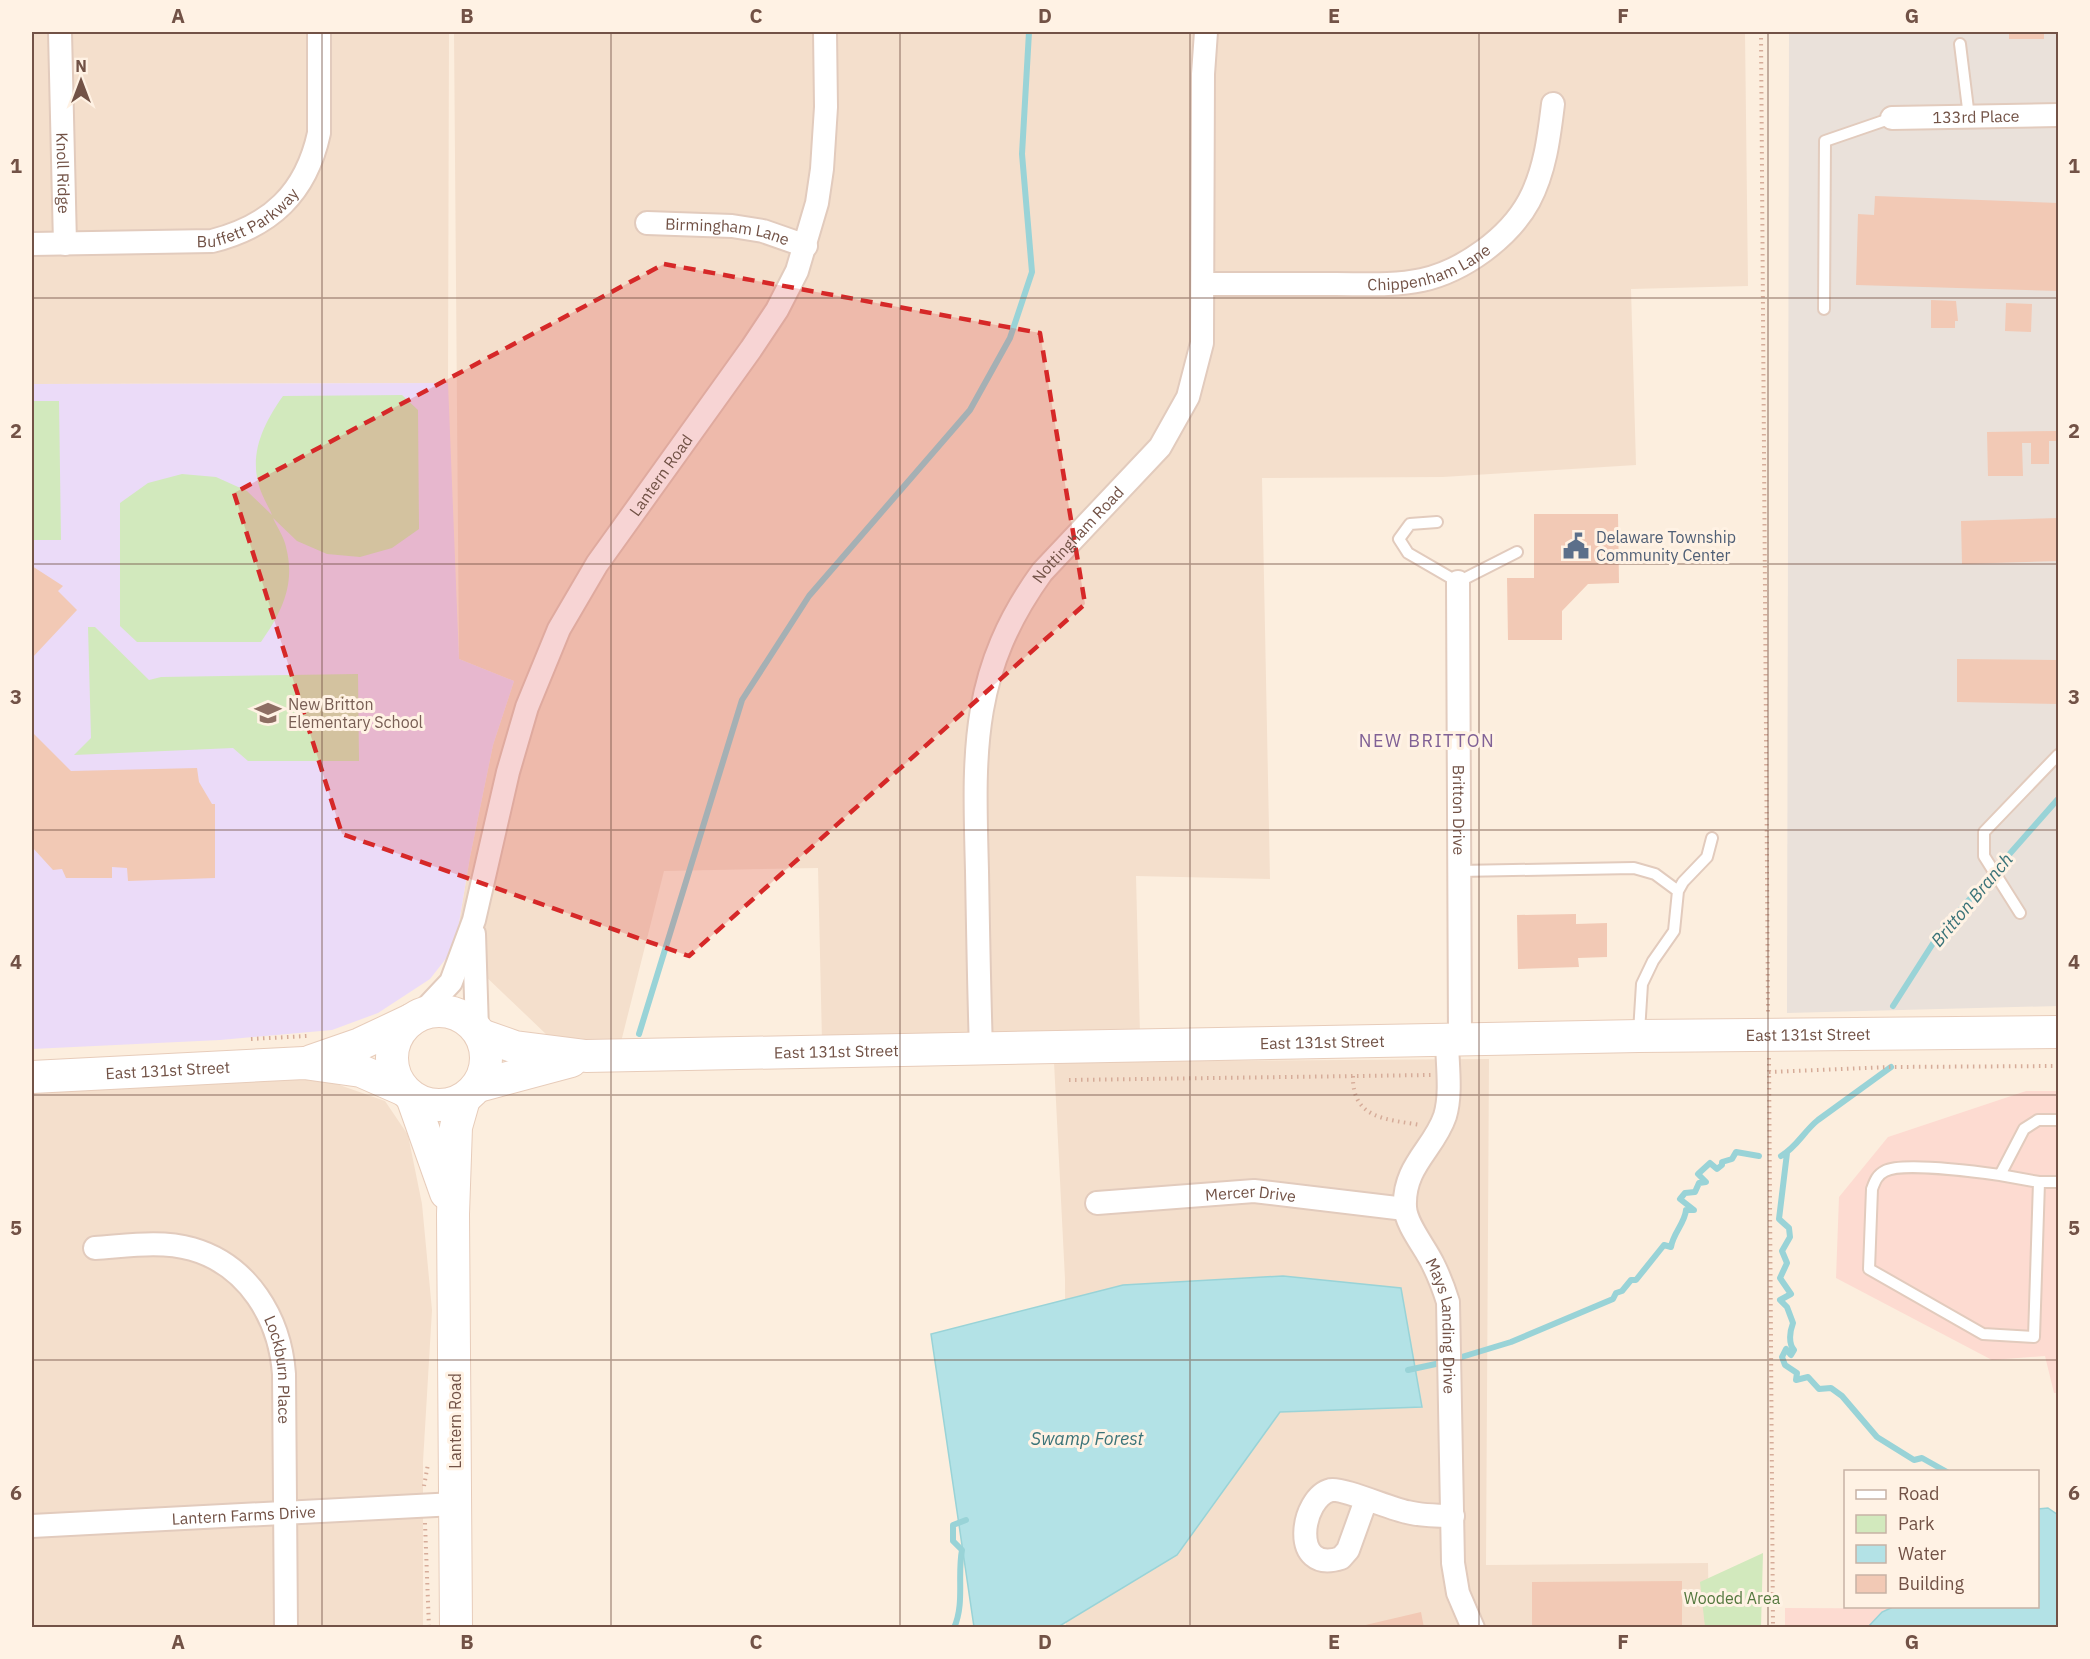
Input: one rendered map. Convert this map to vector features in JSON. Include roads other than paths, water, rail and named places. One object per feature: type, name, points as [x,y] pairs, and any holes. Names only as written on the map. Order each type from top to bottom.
[{"type":"street","name":"Knoll Ridge","points":[[60,32],[64,244]]},
{"type":"street","name":"Buffett Parkway","points":[[32,244],[212,241],[240,232],[271,215],[303,177],[316,148],[319,123],[319,32]]},
{"type":"street","name":"Lantern Road","points":[[415,1017],[451,982],[474,920],[493,845],[507,772],[527,707],[559,629],[597,564],[777,310],[806,246],[822,170],[826,107],[825,32]]},
{"type":"street","name":"Nottingham Road","points":[[981,1049],[975,754],[985,687],[997,649],[1028,591],[1049,564],[1160,447],[1188,397],[1199,361],[1204,284],[1203,96],[1206,32]]},
{"type":"street","name":"Chippenham Lane","points":[[1204,284],[1389,284],[1421,280],[1460,265],[1501,235],[1530,201],[1547,149],[1553,104]]},
{"type":"street","name":"133rd Place","points":[[1892,118],[2058,116]]},
{"type":"street","name":"Birmingham Lane","points":[[647,223],[732,226],[763,231],[806,246]]},
{"type":"street","name":"Britton Drive","points":[[1454,1039],[1459,871],[1458,582]]},
{"type":"street","name":"Lantern Road","points":[[474,920],[479,1032]]},
{"type":"street","points":[[435,1011],[450,1012],[464,1018],[479,1032],[487,1053],[485,1071],[471,1093],[447,1105],[429,1105],[407,1093],[393,1072],[392,1052],[398,1034],[415,1017],[435,1011]]},
{"type":"street","name":"East 131st Street","points":[[304,1063],[360,1044],[415,1017]]},
{"type":"street","name":"East 131st Street","points":[[479,1032],[515,1047],[586,1056],[1454,1039],[2058,1032]]},
{"type":"street","points":[[1405,1209],[1406,1191],[1416,1162],[1439,1130],[1445,1116],[1454,1039]]},
{"type":"street","name":"East 131st Street","points":[[471,1093],[586,1056]]},
{"type":"street","name":"East 131st Street","points":[[32,1077],[304,1063],[361,1071],[407,1093]]},
{"type":"street","name":"Lantern Road","points":[[407,1093],[453,1214]]},
{"type":"street","name":"Lantern Road","points":[[456,1628],[440,1504],[456,1127],[471,1093]]},
{"type":"street","name":"Mercer Drive","points":[[1097,1203],[1254,1191],[1405,1209]]},
{"type":"street","name":"Mays Landing Drive","points":[[1405,1209],[1441,1281],[1448,1302],[1456,1579],[1473,1628]]},
{"type":"street","name":"Lockburn Place","points":[[95,1248],[155,1245],[191,1249],[227,1266],[244,1280],[260,1300],[275,1326],[283,1356],[286,1628]]},
{"type":"street","points":[[1366,1500],[1409,1513],[1453,1516]]},
{"type":"street","name":"Lantern Farms Drive","points":[[32,1526],[440,1504]]},
{"type":"lane","points":[[1960,44],[1969,117]]},
{"type":"lane","points":[[1824,309],[1824,141],[1892,118]]},
{"type":"lane","points":[[1437,522],[1410,524],[1399,539],[1408,553],[1458,582],[1517,552]]},
{"type":"lane","points":[[2020,913],[1984,856],[1984,832],[2058,755]]},
{"type":"lane","points":[[1640,1036],[1642,984],[1653,962],[1674,931],[1678,891],[1683,882],[1707,857],[1712,838]]},
{"type":"lane","points":[[1459,871],[1634,868],[1655,874],[1678,891]]},
{"type":"lane","points":[[2000,1175],[2024,1129],[2038,1120],[2058,1120]]},
{"type":"lane","points":[[2039,1182],[2034,1337],[1983,1334],[1869,1269],[1872,1189],[1876,1178],[1886,1170],[1906,1167],[2000,1175],[2039,1182],[2058,1182]]},
{"type":"water","name":"Swamp Forest","points":[[1283,1276],[1401,1288],[1422,1407],[1280,1412],[1177,1555],[1058,1627],[974,1627],[931,1334],[1123,1285]]},
{"type":"water","points":[[2048,1508],[2058,1515],[2058,1627],[1868,1627],[1882,1612],[1891,1608],[2039,1608],[2039,1509]]},
{"type":"waterway","points":[[639,1034],[742,700],[809,596],[970,410],[1010,338],[1032,272],[1022,154],[1029,32]]},
{"type":"waterway","name":"Britton Branch","points":[[1893,1006],[1939,934],[2058,799]]},
{"type":"waterway","name":"Britton Branch","points":[[1781,1156],[1792,1148],[1818,1120],[1891,1067]]},
{"type":"waterway","points":[[1455,1359],[1511,1342],[1613,1299],[1616,1293],[1622,1291],[1631,1280],[1636,1280],[1664,1245],[1671,1247],[1686,1210],[1694,1210],[1680,1199],[1685,1193],[1695,1192],[1699,1183],[1706,1182],[1698,1174],[1710,1163],[1717,1169],[1722,1162],[1732,1159],[1736,1152],[1759,1156]]},
{"type":"waterway","points":[[1787,1153],[1779,1219],[1789,1228],[1790,1237],[1782,1251],[1787,1263],[1780,1278],[1791,1294],[1780,1300],[1787,1307],[1793,1323],[1790,1340],[1794,1350],[1791,1355],[1786,1349],[1782,1357],[1785,1365],[1797,1373],[1796,1380],[1808,1377],[1819,1389],[1831,1388],[1842,1396],[1877,1437],[1914,1460],[1922,1458],[1943,1470]]},
{"type":"waterway","points":[[1408,1370],[1445,1362]]},
{"type":"waterway","points":[[954,1628],[959,1609],[962,1550],[953,1541],[953,1525],[966,1520]]},
{"type":"waterway","points":[[925,1628],[933,1628]]},
{"type":"place","name":"Delaware Township Community Center","points":[[1576,546]]},
{"type":"place","name":"New Britton Elementary School","points":[[268,713]]},
{"type":"district","name":"NEW BRITTON","points":[[1427,741]]},
{"type":"park label","name":"Wooded Area","points":[[1732,1598]]}]
